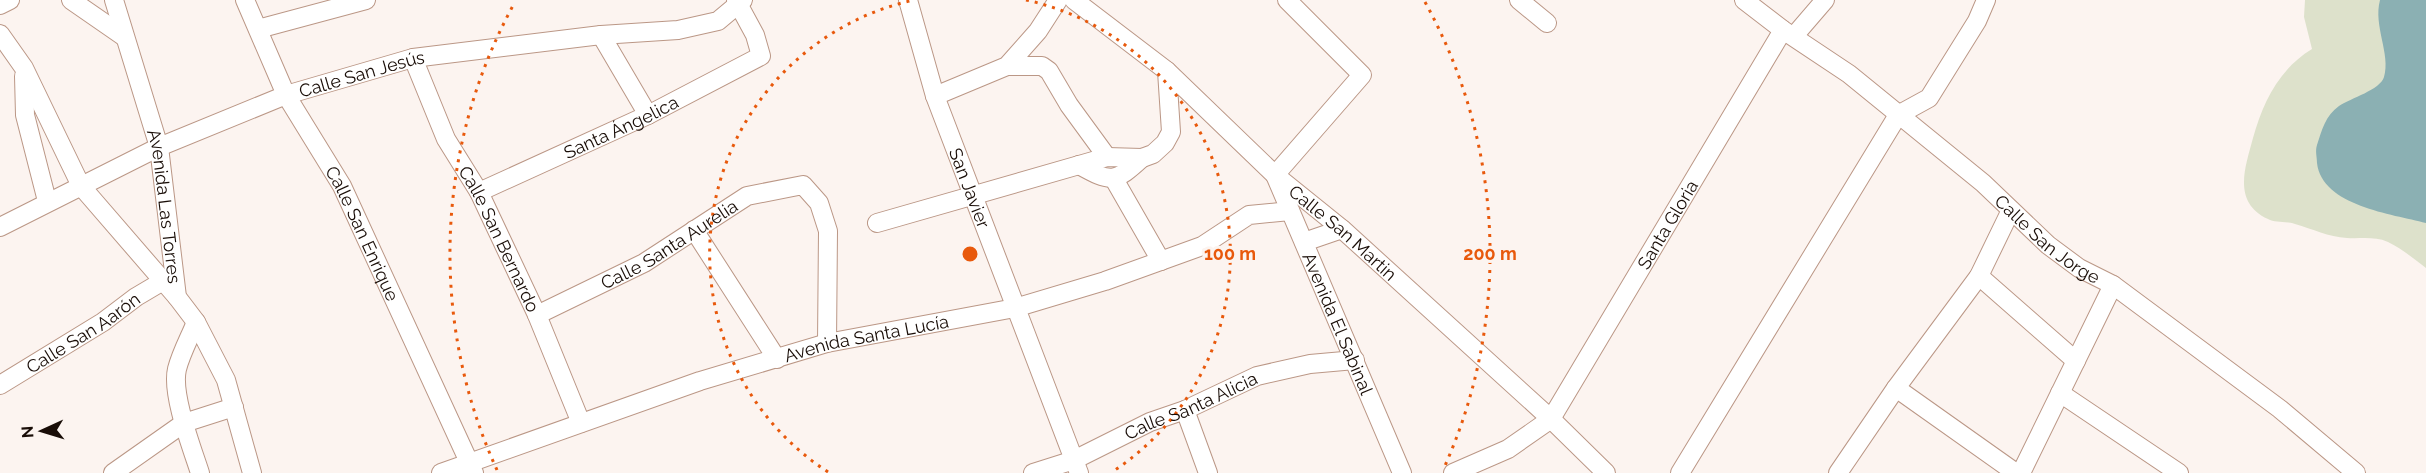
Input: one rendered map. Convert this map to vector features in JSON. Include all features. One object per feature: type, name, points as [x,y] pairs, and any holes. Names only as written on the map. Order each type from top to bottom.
[{"type":"street","points":[[0,5],[10,0]]},
{"type":"street","points":[[71,0],[123,36]]},
{"type":"street","name":"Avenida Las Torres","points":[[114,0],[123,36],[159,147],[177,297],[196,322],[226,380],[252,473]]},
{"type":"street","name":"Calle San Enrique","points":[[245,0],[286,95],[342,186],[473,468]]},
{"type":"street","points":[[258,29],[366,0]]},
{"type":"street","name":"San Javier","points":[[908,0],[935,96],[1076,467]]},
{"type":"street","points":[[1006,66],[1038,31],[1058,0]]},
{"type":"street","name":"Calle San Martin","points":[[1074,0],[1167,71],[1275,175],[1342,229],[1551,419],[1606,473]]},
{"type":"street","points":[[1275,175],[1362,75],[1287,0]]},
{"type":"street","points":[[1519,0],[1547,23]]},
{"type":"street","name":"Calle San Jorge","points":[[1744,0],[1849,74],[1983,183],[2048,245],[2079,268],[2113,285],[2280,409],[2356,473]]},
{"type":"street","name":"Santa Gloria","points":[[1551,419],[1789,33],[1825,0]]},
{"type":"street","points":[[1680,473],[1899,116],[1929,99],[1977,21],[1986,0]]},
{"type":"street","name":"Calle San Jesús","points":[[0,227],[47,201],[159,147],[286,95],[413,58],[601,35],[678,30],[718,21],[738,1]]},
{"type":"street","name":"Santa Ángelica","points":[[479,192],[648,115],[761,57],[755,35],[738,1]]},
{"type":"street","points":[[0,34],[24,68],[81,186],[177,297]]},
{"type":"street","points":[[601,35],[648,115]]},
{"type":"street","name":"Calle San Bernardo","points":[[413,58],[446,139],[479,192],[537,315],[581,423]]},
{"type":"street","points":[[935,96],[1006,66],[1042,66],[1049,71],[1069,105],[1107,157]]},
{"type":"street","points":[[24,68],[25,115],[47,201]]},
{"type":"street","points":[[877,223],[1107,157],[1142,158],[1153,154],[1165,143],[1171,132],[1167,71]]},
{"type":"street","points":[[1079,165],[1099,176],[1114,179],[1126,173],[1142,158]]},
{"type":"street","name":"Avenida El Sabinal","points":[[1275,175],[1402,473]]},
{"type":"street","points":[[1114,179],[1161,261]]},
{"type":"street","name":"Calle Santa Aurelia","points":[[537,315],[644,263],[747,196],[804,185],[819,203],[828,231],[827,343]]},
{"type":"street","points":[[1838,473],[1896,388],[1979,276],[2011,210]]},
{"type":"street","name":"Avenida Santa Lucía","points":[[441,473],[473,468],[581,423],[700,381],[827,343],[1015,308],[1202,246],[1248,215],[1290,211]]},
{"type":"street","points":[[1304,242],[1342,229]]},
{"type":"street","points":[[694,230],[777,359]]},
{"type":"street","points":[[1979,276],[2076,361]]},
{"type":"street","name":"Calle San Aarón","points":[[0,385],[103,322],[136,297],[163,281]]},
{"type":"street","points":[[1896,388],[2019,473],[2113,285]]},
{"type":"street","points":[[196,322],[176,370],[184,423],[200,473]]},
{"type":"street","name":"Calle Santa Alicia","points":[[1033,473],[1076,467],[1150,422],[1185,410],[1257,376],[1310,364],[1355,360]]},
{"type":"street","points":[[2060,393],[2179,473]]},
{"type":"street","points":[[113,473],[184,423],[234,407]]},
{"type":"street","points":[[1185,410],[1208,473]]},
{"type":"street","points":[[1453,473],[1508,449],[1551,419]]},
{"type":"green space","points":[[2305,0],[2426,0],[2426,268],[2403,250],[2383,240],[2333,236],[2292,223],[2271,220],[2257,212],[2249,203],[2245,194],[2245,172],[2253,138],[2267,99],[2290,66],[2312,49],[2304,17]]},
{"type":"water","points":[[2380,0],[2426,0],[2426,223],[2361,206],[2345,199],[2331,189],[2322,178],[2317,163],[2317,145],[2330,114],[2339,106],[2377,86],[2384,77],[2386,68],[2378,10]]}]
